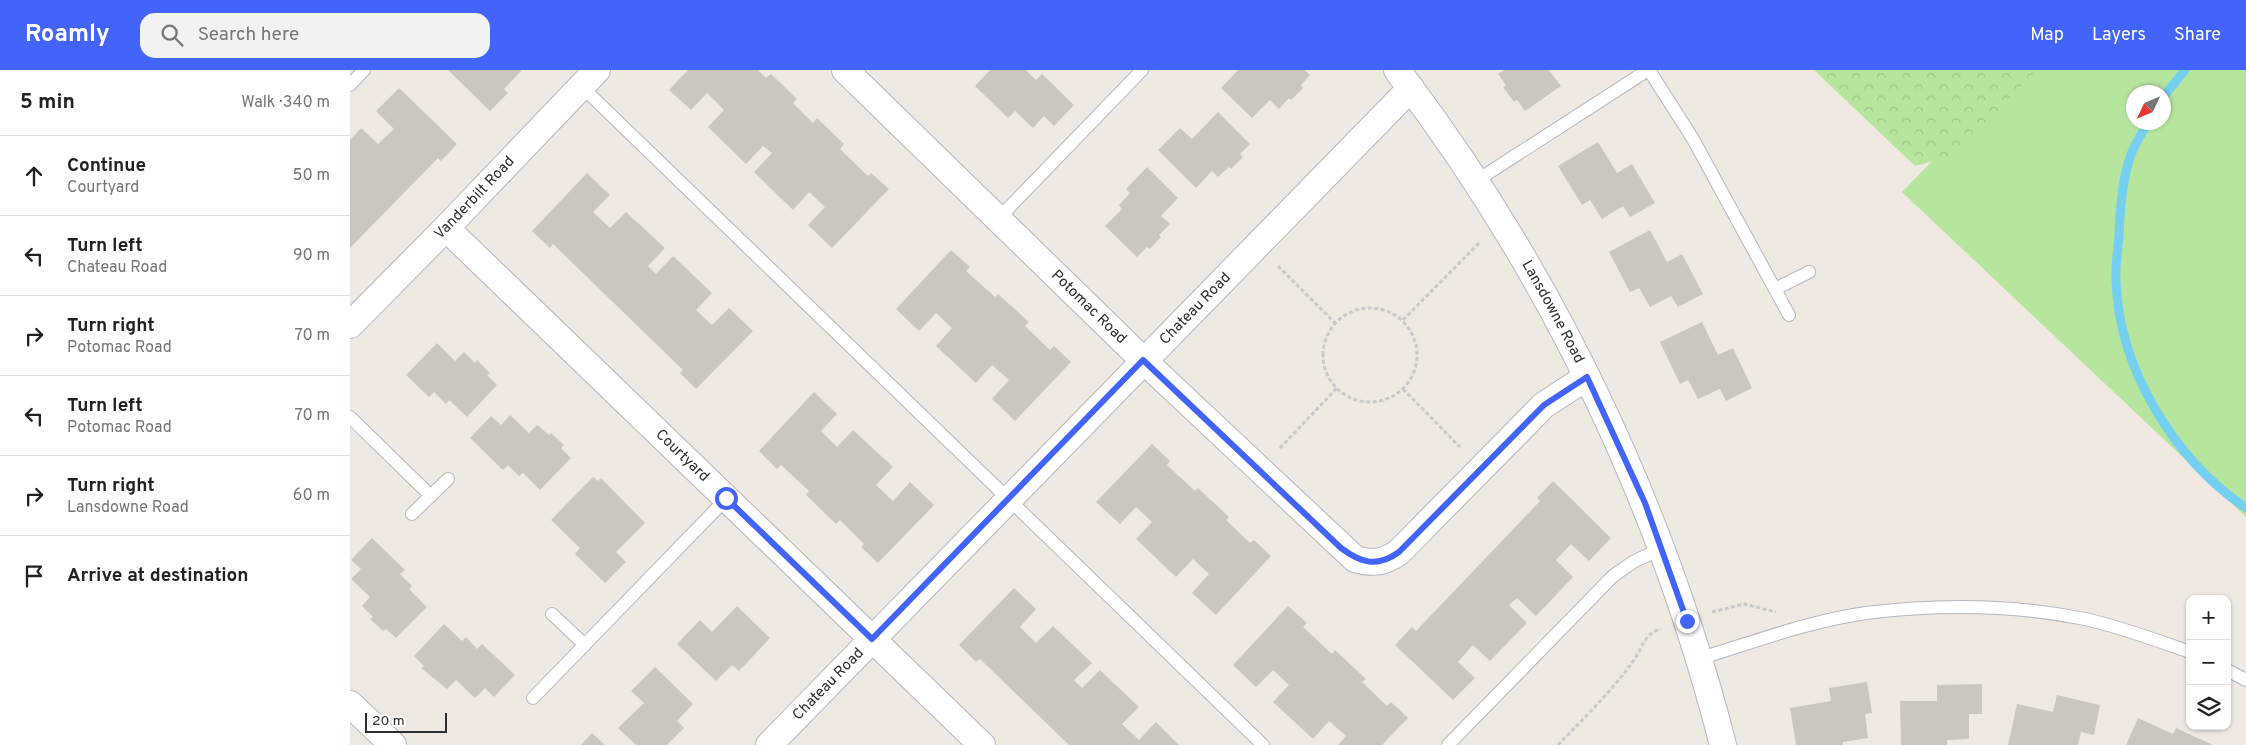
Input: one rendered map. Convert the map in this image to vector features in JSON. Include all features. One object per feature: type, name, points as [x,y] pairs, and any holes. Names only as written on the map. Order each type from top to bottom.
[{"type":"street","name":"Potomac Road","points":[[845,70],[1143,360],[1341,548],[1355,559],[1370,564],[1384,561],[1399,552],[1544,405],[1587,377]]},
{"type":"street","name":"Vanderbilt Road","points":[[350,325],[446,228],[589,78]]},
{"type":"street","name":"Lansdowne Road","points":[[1404,79],[1476,181],[1532,274],[1587,377],[1625,457],[1662,548],[1698,659],[1723,745]]},
{"type":"street","name":"Chateau Road","points":[[769,745],[1143,360],[1404,79]]},
{"type":"street","name":"Courtyard","points":[[446,228],[982,745]]},
{"type":"street","points":[[350,704],[393,745]]},
{"type":"lane","points":[[350,85],[364,70]]},
{"type":"lane","points":[[1476,181],[1649,70],[1693,139],[1789,315]]},
{"type":"lane","points":[[999,218],[1139,71]]},
{"type":"lane","points":[[589,78],[1008,499],[1262,745]]},
{"type":"lane","points":[[1775,289],[1809,272]]},
{"type":"lane","points":[[350,417],[431,496]]},
{"type":"lane","points":[[412,514],[448,479]]},
{"type":"lane","points":[[533,698],[726,498]]},
{"type":"lane","points":[[1448,745],[1613,576],[1633,562],[1662,548]]},
{"type":"lane","points":[[1698,659],[1812,624],[1865,614],[1964,607],[2085,619],[2148,637],[2186,651]]},
{"type":"lane","points":[[552,614],[584,645]]},
{"type":"lane","points":[[2231,672],[2246,680]]},
{"type":"path","points":[[1403,320],[1480,242]]},
{"type":"path","points":[[1278,266],[1335,323]]},
{"type":"path","points":[[1372,307],[1385,310],[1403,320],[1414,338],[1418,355],[1413,374],[1403,389],[1386,399],[1368,402],[1351,398],[1337,388],[1327,372],[1323,355],[1325,342],[1335,323],[1353,311],[1372,307]]},
{"type":"path","points":[[1280,448],[1337,388]]},
{"type":"path","points":[[1403,389],[1460,447]]},
{"type":"green space","points":[[1814,70],[2037,70],[1955,155],[1915,166]]},
{"type":"green space","points":[[2022,70],[2246,70],[2246,517],[1902,192]]},
{"type":"building","points":[[448,70],[522,70],[504,89],[508,93],[490,111]]},
{"type":"building","points":[[688,70],[758,70],[766,78],[771,74],[797,99],[793,103],[813,123],[817,118],[844,144],[840,149],[868,176],[871,173],[889,189],[832,248],[808,225],[825,207],[809,192],[793,210],[754,172],[772,153],[763,146],[746,164],[708,127],[724,110],[707,93],[691,110],[669,90]]},
{"type":"building","points":[[990,70],[1026,70],[1036,80],[1042,74],[1074,105],[1054,126],[1044,116],[1033,128],[1015,111],[1008,118],[975,86]]},
{"type":"building","points":[[1238,70],[1305,70],[1310,75],[1301,85],[1303,88],[1291,100],[1289,98],[1279,109],[1270,100],[1252,118],[1221,88]]},
{"type":"building","points":[[1504,70],[1549,70],[1561,86],[1525,111],[1517,100],[1514,102],[1503,87],[1506,85],[1498,74]]},
{"type":"building","points":[[399,88],[457,144],[441,161],[438,158],[350,248],[350,140],[361,128],[378,144],[394,129],[376,111]]},
{"type":"building","points":[[1218,112],[1250,144],[1240,154],[1243,157],[1231,169],[1229,167],[1218,177],[1212,171],[1196,188],[1158,150],[1180,128],[1192,139]]},
{"type":"building","points":[[1598,142],[1617,173],[1632,164],[1655,203],[1630,217],[1623,206],[1602,219],[1590,200],[1582,205],[1558,166]]},
{"type":"building","points":[[1147,167],[1178,198],[1161,216],[1170,224],[1159,235],[1161,237],[1150,249],[1147,247],[1137,257],[1105,226],[1122,209],[1119,205],[1130,193],[1126,189]]},
{"type":"building","points":[[587,173],[610,195],[593,212],[610,228],[626,212],[665,248],[648,266],[656,274],[673,256],[712,293],[696,310],[712,325],[729,308],[753,331],[696,389],[680,373],[683,370],[553,244],[550,248],[532,231]]},
{"type":"building","points":[[1650,230],[1667,262],[1682,254],[1703,294],[1678,307],[1671,296],[1650,307],[1639,288],[1630,292],[1609,252]]},
{"type":"building","points":[[951,250],[970,267],[966,271],[995,297],[998,294],[1029,322],[1025,326],[1050,350],[1054,346],[1071,362],[1015,421],[992,399],[1009,380],[992,365],[976,383],[936,346],[952,328],[936,313],[919,331],[896,309]]},
{"type":"building","points":[[1702,322],[1718,355],[1733,348],[1752,388],[1726,401],[1720,389],[1698,399],[1688,380],[1680,384],[1660,342]]},
{"type":"building","points":[[437,343],[455,361],[464,352],[475,363],[477,360],[490,373],[487,375],[497,385],[467,417],[449,400],[446,404],[434,392],[429,397],[406,375]]},
{"type":"building","points":[[814,392],[837,414],[821,431],[837,447],[853,430],[893,467],[876,485],[893,501],[910,482],[934,505],[878,563],[861,547],[864,544],[840,520],[836,524],[806,495],[809,491],[781,465],[777,469],[759,451]]},
{"type":"building","points":[[510,415],[529,433],[537,425],[549,435],[551,433],[564,445],[561,448],[571,458],[540,490],[523,473],[519,476],[508,465],[503,470],[470,438],[491,416],[501,425]]},
{"type":"building","points":[[1152,444],[1170,461],[1167,465],[1195,491],[1198,488],[1229,517],[1226,520],[1250,543],[1254,540],[1271,556],[1216,615],[1192,593],[1209,574],[1193,559],[1176,577],[1136,539],[1152,522],[1136,507],[1120,524],[1096,502]]},
{"type":"building","points":[[593,477],[598,481],[601,478],[645,523],[616,552],[626,562],[605,583],[575,554],[580,548],[551,520]]},
{"type":"building","points":[[1553,481],[1611,538],[1589,561],[1571,544],[1556,560],[1573,577],[1536,616],[1517,598],[1509,605],[1527,623],[1490,661],[1473,645],[1458,662],[1475,678],[1453,700],[1395,645],[1412,627],[1416,631],[1540,501],[1537,498]]},
{"type":"building","points":[[372,538],[405,570],[400,574],[412,586],[409,589],[427,607],[396,638],[386,629],[383,631],[370,619],[373,617],[362,606],[370,597],[351,579],[361,569],[351,560]]},
{"type":"building","points":[[1014,588],[1036,609],[1020,627],[1036,643],[1053,626],[1092,663],[1074,680],[1082,688],[1100,670],[1139,707],[1122,724],[1139,740],[1156,722],[1179,745],[1069,745],[980,659],[976,662],[959,645]]},
{"type":"building","points":[[737,606],[770,638],[739,671],[732,665],[716,681],[677,644],[700,620],[712,632]]},
{"type":"building","points":[[1288,606],[1307,623],[1303,627],[1332,654],[1335,650],[1366,679],[1362,682],[1387,706],[1391,702],[1408,718],[1382,745],[1338,745],[1346,736],[1329,721],[1313,739],[1273,702],[1289,685],[1273,670],[1256,687],[1233,665]]},
{"type":"building","points":[[444,624],[462,641],[466,637],[477,649],[482,644],[515,675],[494,697],[485,688],[475,698],[456,680],[447,689],[421,668],[424,666],[414,656]]},
{"type":"building","points":[[655,667],[693,704],[677,721],[684,728],[667,745],[636,745],[618,728],[644,703],[631,691]]},
{"type":"building","points":[[1867,682],[1872,713],[1865,714],[1868,738],[1843,742],[1843,745],[1796,745],[1790,708],[1831,701],[1829,688]]},
{"type":"building","points":[[1982,684],[1982,714],[1969,714],[1969,739],[1947,740],[1947,745],[1901,745],[1900,701],[1937,701],[1937,685]]},
{"type":"building","points":[[2057,695],[2100,705],[2094,735],[2081,732],[2078,745],[2008,745],[2017,704],[2053,712]]},
{"type":"building","points":[[2138,718],[2173,734],[2176,728],[2213,745],[2126,745]]},
{"type":"building","points":[[592,733],[605,745],[581,745]]},
{"type":"waterway","points":[[2171,87],[2185,70]]},
{"type":"waterway","points":[[2144,130],[2134,148],[2124,182],[2116,264],[2119,314],[2127,347],[2139,379],[2155,409],[2174,438],[2220,488],[2246,508]]},
{"type":"route","points":[[726,498],[872,639],[1143,360],[1341,548],[1355,559],[1370,564],[1384,561],[1399,552],[1544,405],[1552,398],[1587,377],[1645,503],[1687,621]]}]
